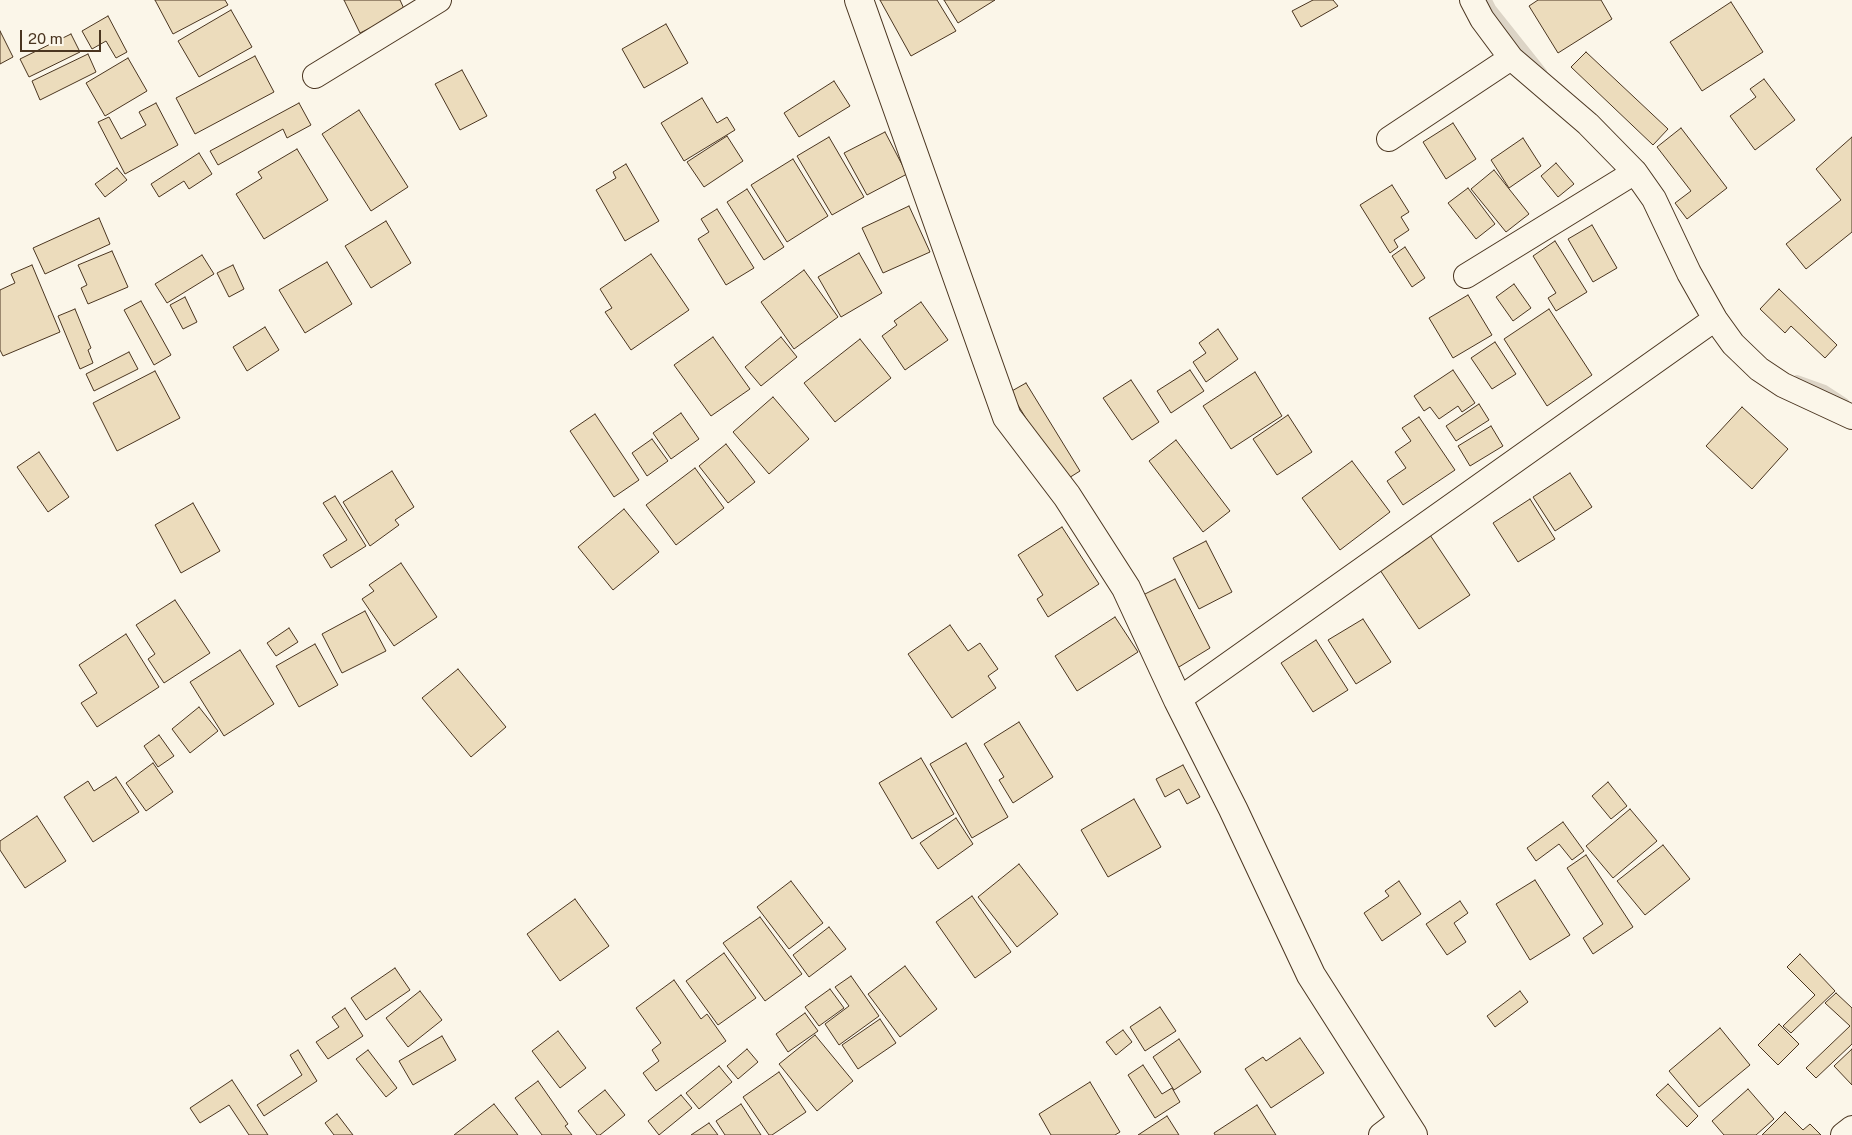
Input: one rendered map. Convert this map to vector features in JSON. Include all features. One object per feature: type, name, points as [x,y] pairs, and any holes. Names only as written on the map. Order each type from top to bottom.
[{"type":"street","points":[[315,76],[440,0]]},
{"type":"street","points":[[859,0],[1007,417],[1067,496],[1126,588],[1311,975],[1408,1127],[1381,1135]]},
{"type":"street","points":[[1472,0],[1482,19],[1511,58],[1588,124],[1635,172],[1654,199],[1689,273],[1715,319],[1733,344],[1759,369],[1783,385],[1852,417]]},
{"type":"street","points":[[1389,139],[1511,58]]},
{"type":"street","points":[[1466,276],[1635,172]]},
{"type":"street","points":[[1178,700],[1715,319]]},
{"type":"street","points":[[1843,1135],[1852,1128]]},
{"type":"building","points":[[155,0],[225,0],[228,5],[173,34]]},
{"type":"building","points":[[344,0],[400,0],[405,11],[360,33]]},
{"type":"building","points":[[880,0],[937,0],[956,31],[911,56]]},
{"type":"building","points":[[944,0],[995,0],[958,23]]},
{"type":"building","points":[[1313,0],[1333,0],[1338,6],[1301,27],[1292,11]]},
{"type":"building","points":[[1538,0],[1601,0],[1612,19],[1558,53],[1529,6]]},
{"type":"building","points":[[1731,2],[1763,52],[1702,91],[1670,42]]},
{"type":"building","points":[[231,10],[252,47],[199,77],[178,41]]},
{"type":"building","points":[[108,16],[127,52],[116,58],[106,41],[92,49],[82,31]]},
{"type":"building","points":[[666,24],[688,63],[644,88],[622,49]]},
{"type":"building","points":[[0,31],[13,57],[0,64]]},
{"type":"building","points":[[71,34],[80,52],[29,77],[20,59]]},
{"type":"building","points":[[1586,52],[1668,129],[1653,145],[1571,67]]},
{"type":"building","points":[[88,54],[96,72],[40,100],[32,81]]},
{"type":"building","points":[[255,56],[274,92],[195,134],[176,98]]},
{"type":"building","points":[[128,58],[147,91],[105,116],[86,83]]},
{"type":"building","points":[[462,70],[487,116],[460,130],[435,84]]},
{"type":"building","points":[[1764,79],[1795,120],[1755,150],[1730,116],[1756,97],[1750,89]]},
{"type":"building","points":[[834,81],[850,106],[799,137],[784,113]]},
{"type":"building","points":[[702,98],[717,123],[727,117],[735,130],[684,161],[661,123]]},
{"type":"building","points":[[156,103],[178,145],[125,174],[98,122],[109,117],[121,139],[146,125],[139,112]]},
{"type":"building","points":[[299,103],[311,125],[287,138],[283,129],[218,165],[210,151]]},
{"type":"building","points":[[359,110],[408,187],[371,211],[322,134]]},
{"type":"building","points":[[1453,123],[1476,159],[1446,179],[1423,142]]},
{"type":"building","points":[[1681,128],[1727,188],[1687,219],[1675,203],[1691,191],[1657,147]]},
{"type":"building","points":[[885,132],[907,174],[867,195],[844,153]]},
{"type":"building","points":[[727,136],[743,161],[704,187],[687,162]]},
{"type":"building","points":[[829,137],[864,197],[832,215],[797,156]]},
{"type":"building","points":[[1852,137],[1852,232],[1806,269],[1786,244],[1841,200],[1816,169]]},
{"type":"building","points":[[1523,138],[1541,166],[1509,188],[1491,160]]},
{"type":"building","points":[[297,149],[328,200],[264,239],[236,194],[262,178],[258,172]]},
{"type":"building","points":[[199,153],[212,174],[189,189],[184,181],[159,197],[151,184]]},
{"type":"building","points":[[793,159],[828,216],[787,242],[751,185]]},
{"type":"building","points":[[1556,163],[1574,184],[1558,197],[1541,176]]},
{"type":"building","points":[[626,164],[659,221],[625,241],[596,190],[616,178],[613,172]]},
{"type":"building","points":[[117,168],[127,180],[105,197],[95,184]]},
{"type":"building","points":[[1494,170],[1529,214],[1506,232],[1471,189]]},
{"type":"building","points":[[1392,185],[1409,212],[1401,217],[1409,230],[1394,240],[1398,247],[1390,253],[1360,205]]},
{"type":"building","points":[[1468,188],[1495,224],[1476,239],[1448,203]]},
{"type":"building","points":[[747,189],[784,247],[764,260],[727,202]]},
{"type":"building","points":[[909,206],[930,252],[883,273],[862,228]]},
{"type":"building","points":[[717,209],[754,268],[726,285],[698,239],[709,232],[701,219]]},
{"type":"building","points":[[99,218],[110,244],[45,274],[33,248]]},
{"type":"building","points":[[386,221],[411,263],[371,288],[345,246]]},
{"type":"building","points":[[1592,225],[1617,268],[1593,282],[1568,239]]},
{"type":"building","points":[[1555,241],[1587,292],[1556,311],[1548,298],[1556,293],[1533,256]]},
{"type":"building","points":[[1405,247],[1425,278],[1412,287],[1392,256]]},
{"type":"building","points":[[112,251],[128,287],[88,304],[81,288],[87,285],[78,265]]},
{"type":"building","points":[[859,253],[882,293],[841,317],[818,277]]},
{"type":"building","points":[[651,254],[689,310],[631,350],[605,312],[612,308],[600,289]]},
{"type":"building","points":[[202,255],[214,274],[167,303],[155,284]]},
{"type":"building","points":[[327,262],[352,304],[305,333],[279,290]]},
{"type":"building","points":[[32,265],[60,332],[3,356],[0,350],[0,290],[15,283],[11,274]]},
{"type":"building","points":[[233,265],[244,289],[229,297],[217,273]]},
{"type":"building","points":[[804,270],[838,317],[794,349],[761,302]]},
{"type":"building","points":[[1514,284],[1531,308],[1513,321],[1496,297]]},
{"type":"building","points":[[1779,289],[1837,345],[1825,358],[1791,326],[1785,333],[1760,309]]},
{"type":"building","points":[[1468,295],[1492,335],[1453,358],[1429,318]]},
{"type":"building","points":[[185,297],[197,322],[183,329],[170,305]]},
{"type":"building","points":[[141,301],[171,355],[154,365],[124,310]]},
{"type":"building","points":[[921,302],[948,340],[905,370],[882,336],[897,325],[894,321]]},
{"type":"building","points":[[75,309],[91,348],[88,350],[93,363],[80,369],[58,316]]},
{"type":"building","points":[[1549,309],[1592,375],[1547,406],[1504,339]]},
{"type":"building","points":[[265,327],[279,350],[247,371],[233,347]]},
{"type":"building","points":[[1218,329],[1238,359],[1206,382],[1193,362],[1206,353],[1199,343]]},
{"type":"building","points":[[713,337],[750,389],[711,416],[674,365]]},
{"type":"building","points":[[781,337],[797,357],[761,386],[745,367]]},
{"type":"building","points":[[860,339],[891,378],[835,422],[804,383]]},
{"type":"building","points":[[1495,342],[1516,374],[1492,389],[1471,358]]},
{"type":"building","points":[[129,352],[138,369],[94,391],[86,374]]},
{"type":"building","points":[[1190,370],[1204,391],[1171,413],[1157,391]]},
{"type":"building","points":[[1453,370],[1475,403],[1462,412],[1458,406],[1439,419],[1430,407],[1424,411],[1414,396]]},
{"type":"building","points":[[155,371],[180,418],[117,451],[93,403]]},
{"type":"building","points":[[1255,372],[1282,416],[1231,449],[1203,406]]},
{"type":"building","points":[[1131,380],[1159,422],[1132,440],[1103,398]]},
{"type":"building","points":[[1026,383],[1080,471],[1064,481],[1010,392]]},
{"type":"building","points":[[773,397],[809,439],[769,474],[733,432]]},
{"type":"building","points":[[1479,404],[1489,420],[1456,441],[1446,426]]},
{"type":"building","points":[[1742,407],[1788,449],[1752,489],[1706,446]]},
{"type":"building","points":[[681,413],[699,439],[671,459],[653,433]]},
{"type":"building","points":[[595,414],[639,480],[614,497],[570,431]]},
{"type":"building","points":[[1288,415],[1312,452],[1277,475],[1253,439]]},
{"type":"building","points":[[1419,417],[1455,470],[1403,505],[1387,481],[1406,468],[1395,452],[1411,441],[1402,428]]},
{"type":"building","points":[[1491,426],[1503,446],[1470,466],[1458,446]]},
{"type":"building","points":[[652,439],[668,461],[647,476],[632,453]]},
{"type":"building","points":[[1176,440],[1230,511],[1203,532],[1149,461]]},
{"type":"building","points":[[726,444],[755,482],[728,503],[699,466]]},
{"type":"building","points":[[39,452],[69,497],[48,512],[17,467]]},
{"type":"building","points":[[1352,461],[1390,512],[1340,550],[1302,498]]},
{"type":"building","points":[[695,468],[724,508],[676,545],[646,505]]},
{"type":"building","points":[[392,471],[414,507],[395,520],[399,525],[370,546],[343,502]]},
{"type":"building","points":[[1570,473],[1592,507],[1555,531],[1533,497]]},
{"type":"building","points":[[335,496],[366,546],[331,568],[323,555],[347,540],[323,503]]},
{"type":"building","points":[[1530,499],[1555,539],[1518,562],[1493,523]]},
{"type":"building","points":[[193,503],[220,551],[181,573],[155,525]]},
{"type":"building","points":[[624,509],[659,552],[613,590],[578,547]]},
{"type":"building","points":[[1062,527],[1099,584],[1048,617],[1037,599],[1043,595],[1018,555]]},
{"type":"building","points":[[1428,532],[1470,595],[1419,629],[1380,570],[1410,551],[1407,546]]},
{"type":"building","points":[[1206,541],[1232,592],[1199,609],[1173,558]]},
{"type":"building","points":[[401,563],[437,617],[394,646],[362,599],[374,591],[369,585]]},
{"type":"building","points":[[1175,579],[1210,648],[1174,670],[1133,600]]},
{"type":"building","points":[[175,600],[210,653],[164,683],[148,659],[155,654],[136,625]]},
{"type":"building","points":[[365,611],[386,651],[342,673],[322,634]]},
{"type":"building","points":[[1115,617],[1138,652],[1077,691],[1055,656]]},
{"type":"building","points":[[1363,619],[1391,662],[1356,684],[1328,640]]},
{"type":"building","points":[[950,625],[968,651],[980,643],[998,669],[988,676],[996,688],[952,718],[908,654]]},
{"type":"building","points":[[289,628],[298,642],[276,656],[267,643]]},
{"type":"building","points":[[126,634],[159,687],[97,727],[81,703],[97,693],[79,665]]},
{"type":"building","points":[[1316,640],[1348,690],[1313,712],[1281,663]]},
{"type":"building","points":[[315,644],[338,685],[299,707],[276,666]]},
{"type":"building","points":[[240,650],[274,704],[224,736],[190,682]]},
{"type":"building","points":[[458,669],[506,727],[471,757],[422,698]]},
{"type":"building","points":[[199,707],[218,731],[190,753],[172,729]]},
{"type":"building","points":[[1019,722],[1053,777],[1013,803],[999,780],[1004,777],[984,744]]},
{"type":"building","points":[[159,735],[174,756],[158,767],[144,746]]},
{"type":"building","points":[[966,743],[1008,817],[972,838],[930,764]]},
{"type":"building","points":[[921,758],[954,814],[912,839],[879,783]]},
{"type":"building","points":[[153,763],[173,792],[146,811],[126,783]]},
{"type":"building","points":[[1183,765],[1200,797],[1187,804],[1179,789],[1165,797],[1156,779]]},
{"type":"building","points":[[116,777],[139,812],[93,842],[64,797],[88,781],[94,791]]},
{"type":"building","points":[[1608,782],[1627,806],[1611,819],[1592,796]]},
{"type":"building","points":[[1134,799],[1161,847],[1108,877],[1081,830]]},
{"type":"building","points":[[1630,809],[1657,841],[1613,878],[1586,846]]},
{"type":"building","points":[[37,816],[66,861],[25,888],[0,850],[0,841]]},
{"type":"building","points":[[956,818],[973,844],[938,869],[920,843]]},
{"type":"building","points":[[1563,822],[1584,851],[1572,860],[1559,844],[1536,861],[1527,848]]},
{"type":"building","points":[[1663,845],[1690,879],[1645,915],[1617,881]]},
{"type":"building","points":[[1586,855],[1633,927],[1593,954],[1583,938],[1603,924],[1567,868]]},
{"type":"building","points":[[1019,864],[1058,914],[1017,947],[978,897]]},
{"type":"building","points":[[1535,880],[1570,935],[1530,960],[1496,904]]},
{"type":"building","points":[[791,881],[823,923],[789,949],[757,907]]},
{"type":"building","points":[[1399,881],[1421,914],[1382,941],[1364,913],[1389,896],[1385,891]]},
{"type":"building","points":[[972,896],[1011,952],[975,978],[936,922]]},
{"type":"building","points":[[575,899],[609,946],[560,981],[527,934]]},
{"type":"building","points":[[1460,901],[1468,913],[1454,923],[1466,942],[1447,955],[1426,924]]},
{"type":"building","points":[[760,917],[802,974],[765,1001],[723,943]]},
{"type":"building","points":[[829,927],[846,949],[809,977],[793,955]]},
{"type":"building","points":[[724,953],[756,998],[718,1025],[686,981]]},
{"type":"building","points":[[1800,954],[1835,991],[1791,1033],[1783,1026],[1815,995],[1787,967]]},
{"type":"building","points":[[905,966],[937,1009],[900,1037],[868,994]]},
{"type":"building","points":[[395,968],[410,990],[366,1020],[351,998]]},
{"type":"building","points":[[851,976],[879,1016],[839,1045],[825,1024],[849,1006],[835,987]]},
{"type":"building","points":[[674,980],[701,1019],[707,1014],[726,1041],[656,1091],[643,1073],[659,1061],[652,1050],[661,1043],[636,1008]]},
{"type":"building","points":[[830,989],[844,1008],[819,1026],[805,1007]]},
{"type":"building","points":[[420,991],[442,1020],[408,1047],[386,1018]]},
{"type":"building","points":[[1520,991],[1528,1002],[1495,1027],[1487,1016]]},
{"type":"building","points":[[1836,993],[1852,1008],[1852,1044],[1816,1078],[1806,1068],[1850,1026],[1825,1003]]},
{"type":"building","points":[[1160,1007],[1176,1031],[1145,1051],[1130,1027]]},
{"type":"building","points":[[345,1008],[363,1036],[328,1059],[316,1042],[339,1027],[332,1017]]},
{"type":"building","points":[[805,1013],[818,1031],[788,1052],[776,1034]]},
{"type":"building","points":[[880,1019],[896,1043],[858,1069],[842,1045]]},
{"type":"building","points":[[1779,1024],[1799,1044],[1778,1065],[1758,1045]]},
{"type":"building","points":[[1720,1028],[1750,1065],[1699,1107],[1669,1071]]},
{"type":"building","points":[[1123,1030],[1132,1042],[1116,1055],[1106,1042]]},
{"type":"building","points":[[558,1031],[586,1068],[560,1088],[532,1051]]},
{"type":"building","points":[[815,1035],[853,1081],[817,1111],[779,1064]]},
{"type":"building","points":[[442,1036],[456,1060],[413,1085],[399,1061]]},
{"type":"building","points":[[1300,1038],[1324,1073],[1271,1108],[1245,1069],[1263,1057],[1266,1061]]},
{"type":"building","points":[[1179,1039],[1201,1072],[1174,1090],[1153,1057]]},
{"type":"building","points":[[747,1049],[758,1062],[738,1079],[727,1066]]},
{"type":"building","points":[[1852,1049],[1852,1085],[1834,1066]]},
{"type":"building","points":[[298,1050],[317,1081],[264,1116],[257,1105],[302,1075],[290,1055]]},
{"type":"building","points":[[368,1050],[397,1088],[386,1097],[356,1059]]},
{"type":"building","points":[[1143,1065],[1162,1094],[1172,1088],[1180,1102],[1155,1118],[1128,1075]]},
{"type":"building","points":[[719,1066],[732,1082],[699,1109],[686,1093]]},
{"type":"building","points":[[779,1072],[806,1112],[772,1135],[769,1135],[743,1097]]},
{"type":"building","points":[[232,1080],[268,1135],[249,1135],[229,1105],[200,1123],[190,1108]]},
{"type":"building","points":[[538,1081],[568,1124],[565,1126],[572,1135],[542,1135],[515,1098]]},
{"type":"building","points":[[1090,1082],[1120,1132],[1115,1135],[1051,1135],[1039,1114]]},
{"type":"building","points":[[1668,1084],[1698,1116],[1687,1127],[1656,1095]]},
{"type":"building","points":[[1748,1089],[1774,1119],[1756,1135],[1724,1135],[1712,1121]]},
{"type":"building","points":[[605,1090],[625,1115],[600,1135],[597,1135],[578,1111]]},
{"type":"building","points":[[681,1095],[692,1108],[659,1135],[648,1121]]},
{"type":"building","points":[[494,1104],[518,1135],[454,1135]]},
{"type":"building","points":[[741,1104],[761,1135],[725,1135],[716,1121]]},
{"type":"building","points":[[1257,1105],[1276,1135],[1215,1135],[1214,1133]]},
{"type":"building","points":[[1785,1112],[1803,1130],[1810,1124],[1821,1135],[1762,1135]]},
{"type":"building","points":[[337,1114],[353,1135],[334,1135],[325,1123]]},
{"type":"building","points":[[1167,1116],[1179,1135],[1138,1135]]},
{"type":"building","points":[[709,1123],[718,1135],[691,1135]]},
{"type":"waterway","points":[[1488,0],[1492,8],[1543,72]]},
{"type":"waterway","points":[[1797,379],[1825,389],[1845,402]]}]
